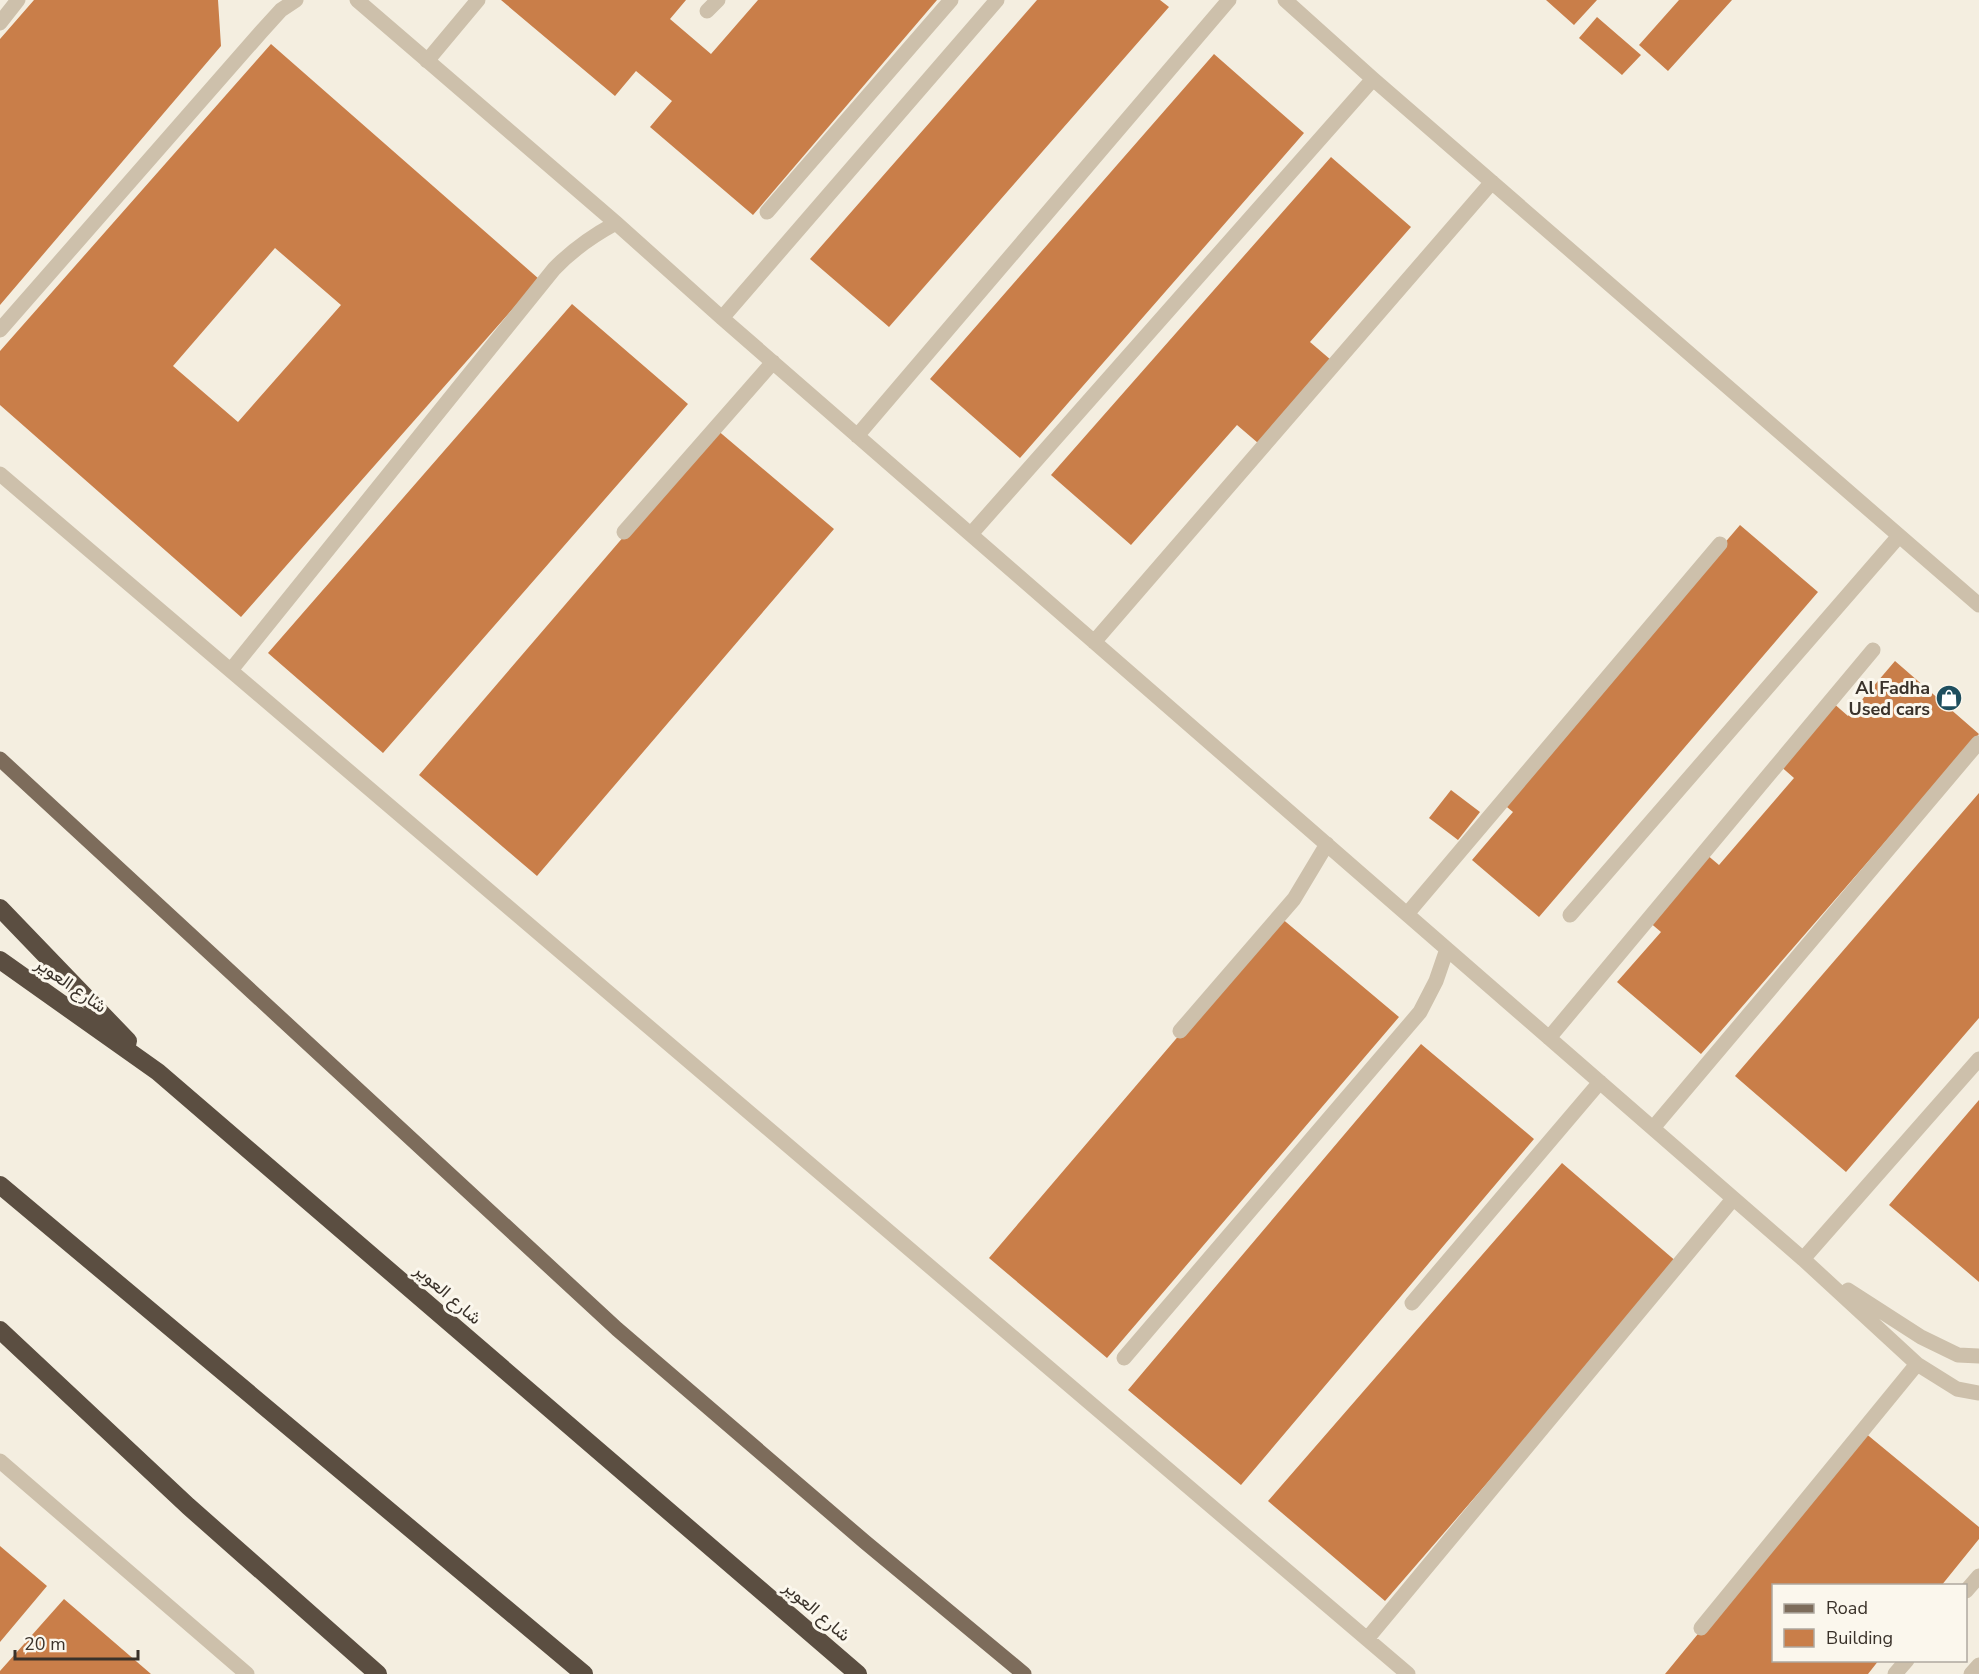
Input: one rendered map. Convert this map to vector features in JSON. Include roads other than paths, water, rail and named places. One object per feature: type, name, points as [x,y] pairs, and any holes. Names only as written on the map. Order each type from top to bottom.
[{"type":"highway","points":[[0,908],[158,1072]]},
{"type":"highway","name":"شارع العوير","points":[[0,960],[158,1072],[858,1674]]},
{"type":"highway","points":[[0,1185],[584,1674]]},
{"type":"highway","points":[[0,1330],[188,1506],[378,1674]]},
{"type":"main road","points":[[0,759],[617,1329],[864,1542],[1024,1674]]},
{"type":"street","points":[[0,23],[18,0]]},
{"type":"street","points":[[0,330],[261,32],[281,10],[296,0]]},
{"type":"street","points":[[357,0],[616,223],[857,436],[1653,1128],[1808,1264],[1917,1364],[1957,1389],[1979,1393]]},
{"type":"street","points":[[427,61],[478,0]]},
{"type":"street","points":[[767,212],[951,0]]},
{"type":"street","points":[[722,318],[997,0]]},
{"type":"street","points":[[857,436],[1229,0]]},
{"type":"street","points":[[1285,0],[1979,605]]},
{"type":"street","points":[[971,534],[1373,79]]},
{"type":"street","points":[[1094,642],[1492,182]]},
{"type":"street","points":[[231,670],[555,269],[592,235],[616,223]]},
{"type":"street","points":[[624,532],[773,362]]},
{"type":"street","points":[[0,474],[1408,1674]]},
{"type":"street","points":[[1570,915],[1899,536]]},
{"type":"street","points":[[1407,914],[1720,544]]},
{"type":"street","points":[[1549,1038],[1873,650]]},
{"type":"street","points":[[1653,1128],[1978,743]]},
{"type":"street","points":[[1180,1031],[1294,899],[1327,844]]},
{"type":"street","points":[[1124,1358],[1420,1012],[1436,981],[1447,949]]},
{"type":"street","points":[[1808,1264],[1979,1059]]},
{"type":"street","points":[[1412,1303],[1600,1082]]},
{"type":"street","points":[[1367,1639],[1733,1199]]},
{"type":"street","points":[[1808,1264],[1921,1337],[1958,1354],[1979,1356]]},
{"type":"street","points":[[1701,1628],[1917,1364]]},
{"type":"street","points":[[0,1461],[247,1674]]},
{"type":"street","points":[[1967,1590],[1979,1576]]},
{"type":"street","points":[[1895,1674],[1905,1662]]},
{"type":"street","points":[[1971,1674],[1979,1665]]},
{"type":"place","name":"Al Fadha Used cars","points":[[1949,698]]}]
